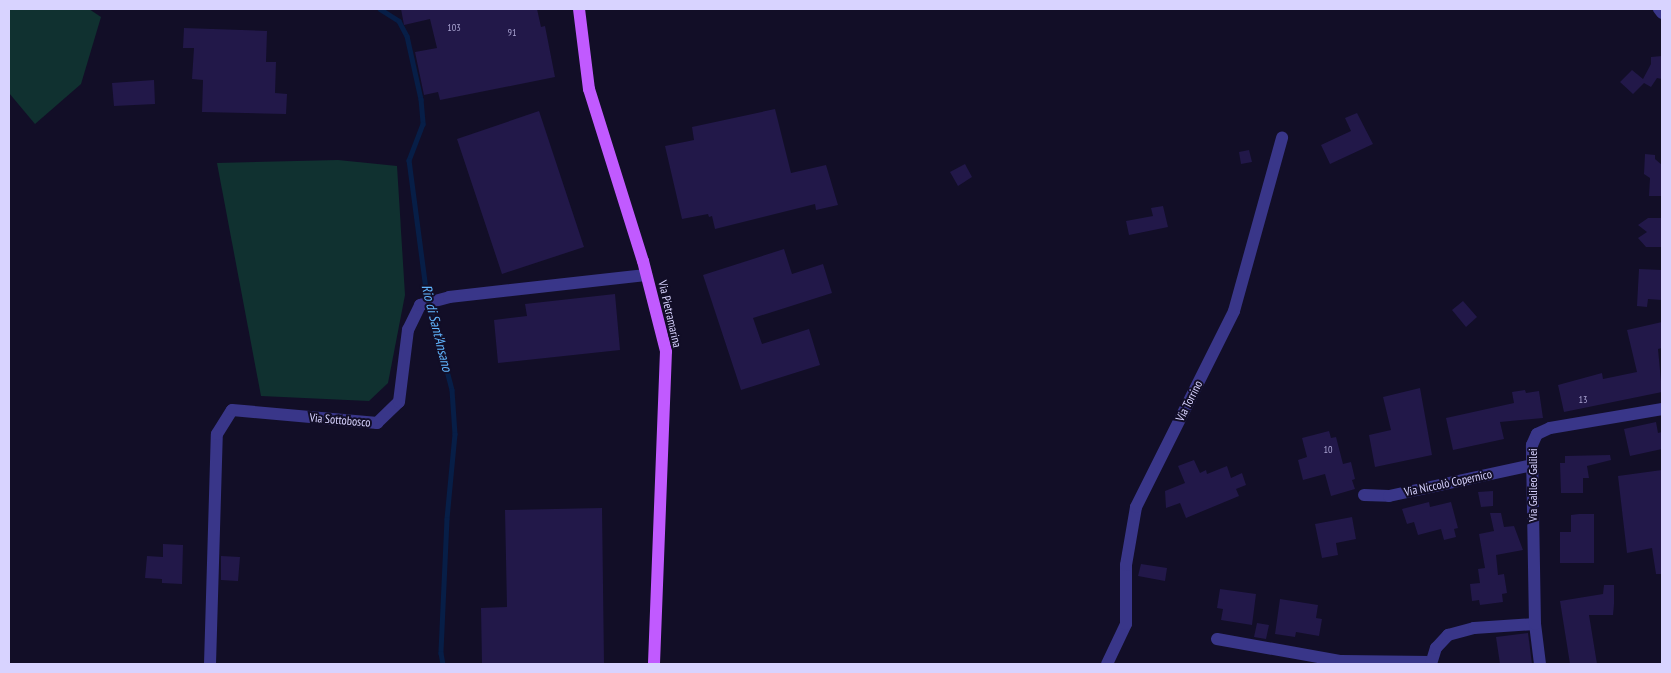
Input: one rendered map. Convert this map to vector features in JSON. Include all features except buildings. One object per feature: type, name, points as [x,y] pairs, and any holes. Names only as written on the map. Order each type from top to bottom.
[{"type":"main road","name":"Via Pietramarina","points":[[579,9],[589,89],[646,275],[666,352],[654,664]]},
{"type":"street","points":[[1659,9],[1662,13]]},
{"type":"street","name":"Via Torrino","points":[[1108,664],[1126,624],[1126,565],[1136,507],[1234,311],[1282,138]]},
{"type":"street","name":"Via Sottobosco","points":[[210,664],[217,434],[232,410],[377,423],[399,402],[408,330],[416,308],[440,298],[646,275]]},
{"type":"street","name":"Via Galileo Galilei","points":[[1540,664],[1535,624],[1532,465],[1532,445],[1537,434],[1550,428],[1662,410]]},
{"type":"street","name":"Via Niccolò Copernico","points":[[1364,495],[1389,496],[1532,465]]},
{"type":"street","points":[[1217,639],[1341,661],[1431,663],[1436,648],[1448,635],[1474,628],[1535,624]]},
{"type":"green space","points":[[9,9],[89,9],[101,17],[81,84],[35,124],[9,93]]},
{"type":"green space","points":[[338,160],[397,166],[405,295],[388,383],[369,401],[261,396],[217,163]]},
{"type":"waterway","name":"Rio di Sant'Ansano","points":[[380,9],[399,21],[407,36],[421,99],[423,124],[409,160],[426,290],[452,390],[455,434],[447,519],[441,653],[443,664]]}]
